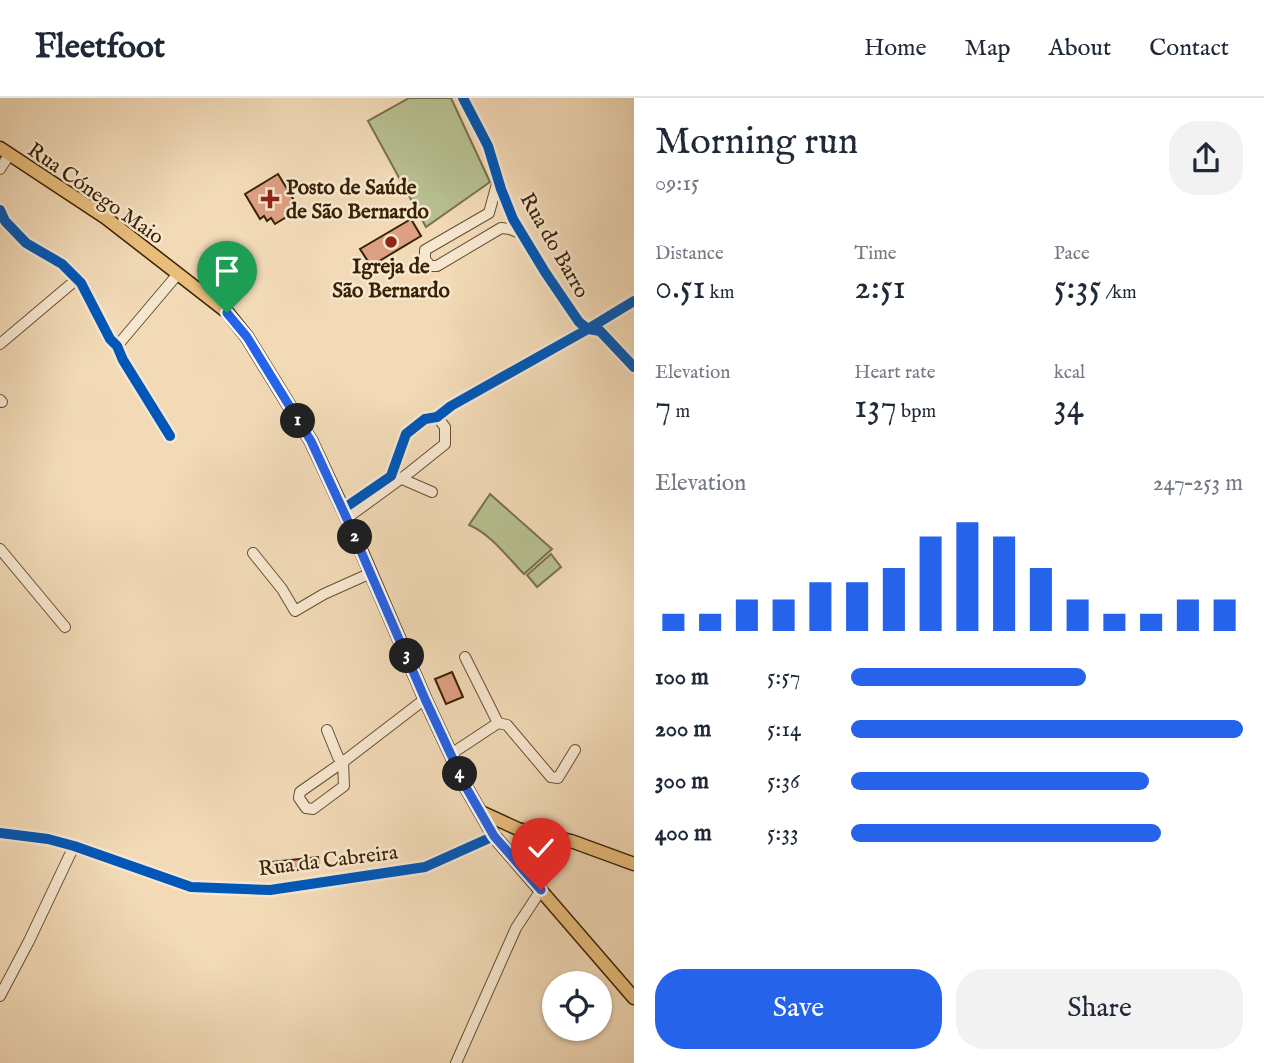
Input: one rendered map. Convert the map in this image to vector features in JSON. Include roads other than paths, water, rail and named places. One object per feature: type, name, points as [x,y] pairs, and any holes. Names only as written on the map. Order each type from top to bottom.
[{"type":"main road","name":"Rua Cónego Maio","points":[[4,152],[106,218],[227,313],[247,337],[311,441],[425,699],[467,789],[494,836],[634,998]]},
{"type":"main road","points":[[481,812],[518,829],[571,841],[634,864]]},
{"type":"main road","points":[[494,836],[505,829],[518,829]]},
{"type":"street","name":"Rua do Barro","points":[[463,98],[488,146],[513,219],[522,234],[579,322],[588,329],[600,331],[634,367]]},
{"type":"street","points":[[0,169],[4,152]]},
{"type":"street","points":[[498,180],[489,213],[425,250],[425,260],[430,266],[437,266],[501,228],[522,234]]},
{"type":"street","points":[[0,210],[5,221],[26,243],[62,264],[78,279],[110,339],[117,346],[122,360],[170,436]]},
{"type":"street","points":[[117,346],[177,275]]},
{"type":"street","points":[[0,344],[78,279]]},
{"type":"street","points":[[345,514],[391,476],[406,434],[425,419],[437,417],[451,405],[634,301]]},
{"type":"street","points":[[345,514],[406,475],[445,444],[445,427],[437,417]]},
{"type":"street","points":[[406,475],[433,489]]},
{"type":"street","points":[[0,549],[65,627]]},
{"type":"street","points":[[253,553],[282,589],[295,611],[324,594],[371,573]]},
{"type":"street","points":[[465,657],[498,723]]},
{"type":"street","points":[[327,730],[338,757],[343,762],[344,786],[313,809],[306,808],[299,798],[300,792],[343,762],[425,699]]},
{"type":"street","points":[[451,754],[498,723],[507,725],[551,777],[558,778],[575,750]]},
{"type":"street","name":"Rua da Cabreira","points":[[0,833],[48,839],[74,846],[191,887],[270,890],[425,867],[494,836]]},
{"type":"street","points":[[0,996],[74,846]]},
{"type":"street","points":[[456,1063],[516,928],[541,890]]},
{"type":"place","name":"Posto de Saúde de São Bernardo","points":[[270,199]]},
{"type":"place","name":"Igreja de São Bernardo","points":[[391,242]]}]
